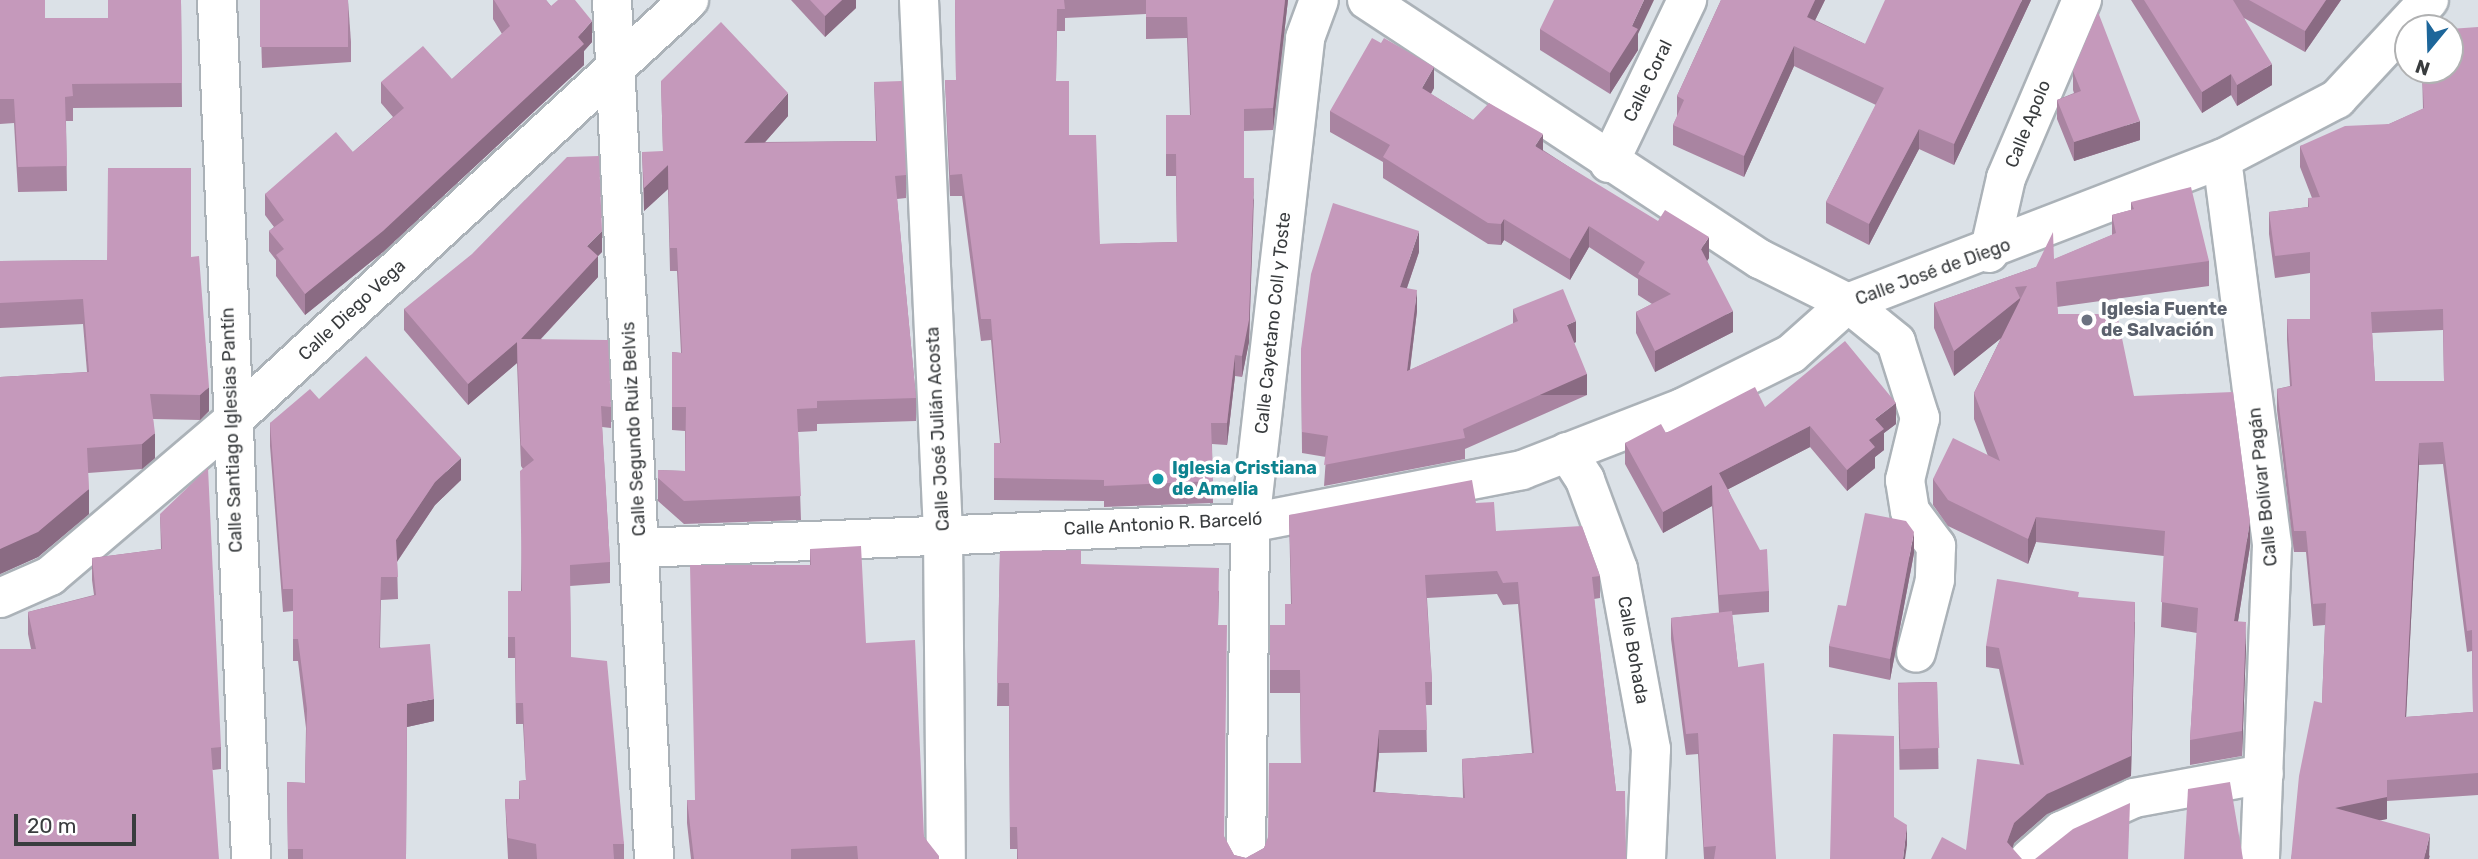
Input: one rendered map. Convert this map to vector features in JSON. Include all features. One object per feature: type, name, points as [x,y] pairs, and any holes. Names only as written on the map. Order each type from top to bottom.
[{"type":"street","name":"Calle Santiago Iglesias Pantín","points":[[217,0],[251,859]]},
{"type":"street","name":"Calle Segundo Ruiz Belvis","points":[[612,0],[654,859]]},
{"type":"street","name":"Calle Diego Vega","points":[[0,598],[50,576],[233,420],[689,0]]},
{"type":"street","name":"Calle José Julián Acosta","points":[[919,0],[943,533],[946,859]]},
{"type":"street","name":"Calle Cayetano Coll y Toste","points":[[1246,859],[1250,523],[1305,38],[1319,0]]},
{"type":"street","name":"Calle José de Diego","points":[[1367,0],[1609,163],[1760,259],[1848,303],[1989,253],[2222,159],[2337,99],[2429,0]]},
{"type":"street","name":"Calle Coral","points":[[1609,163],[1687,0]]},
{"type":"street","name":"Calle Apolo","points":[[1989,253],[2006,178],[2082,0]]},
{"type":"street","name":"Calle Bolívar Pagán","points":[[2222,159],[2272,545],[2260,859]]},
{"type":"street","name":"Calle Antonio R. Barceló","points":[[640,548],[943,533],[1250,523],[1522,470],[1682,408],[1791,354],[1848,303]]},
{"type":"street","points":[[1848,303],[1896,342],[1920,418],[1905,480],[1910,511],[1936,546],[1936,557],[1916,653]]},
{"type":"street","name":"Calle Bohada","points":[[1567,452],[1585,480],[1620,581],[1651,748],[1646,859]]},
{"type":"street","points":[[2029,859],[2061,831],[2134,798],[2264,774]]},
{"type":"building","points":[[0,0],[45,0],[45,18],[108,18],[108,0],[181,0],[182,83],[72,84],[73,96],[65,97],[67,166],[18,167],[14,99],[0,99]]},
{"type":"building","points":[[260,0],[348,0],[348,47],[260,47]]},
{"type":"building","points":[[494,0],[546,0],[551,6],[558,0],[575,0],[592,21],[578,37],[584,44],[383,231],[305,294],[276,255],[284,249],[269,231],[284,220],[265,194],[336,132],[353,152],[404,108],[381,82],[423,46],[452,79],[510,26]]},
{"type":"building","points":[[810,0],[842,0],[825,16]]},
{"type":"building","points":[[955,0],[1064,0],[1065,9],[1057,9],[1056,81],[1069,81],[1069,135],[1096,135],[1100,244],[1177,242],[1176,154],[1166,154],[1166,115],[1191,115],[1187,17],[1146,17],[1146,0],[1285,0],[1273,108],[1244,109],[1244,178],[1254,178],[1249,320],[1242,356],[1235,355],[1227,423],[1211,423],[1213,481],[1104,486],[1104,480],[994,478],[994,443],[1001,443],[991,319],[981,319],[962,174],[950,175],[945,80],[956,80]]},
{"type":"building","points":[[1554,0],[1644,0],[1632,26],[1638,29],[1610,73],[1540,29]]},
{"type":"building","points":[[1721,0],[1815,0],[1807,17],[1865,44],[1885,0],[2022,0],[1954,144],[1919,129],[1869,224],[1826,202],[1884,88],[1794,46],[1744,156],[1673,125],[1684,100],[1677,96]]},
{"type":"building","points":[[2144,0],[2233,0],[2272,64],[2237,85],[2231,74],[2202,92]]},
{"type":"building","points":[[2249,0],[2326,0],[2305,31]]},
{"type":"building","points":[[2098,12],[2140,121],[2074,142],[2057,100],[2081,91],[2073,71]]},
{"type":"building","points":[[721,22],[788,93],[744,143],[877,141],[874,82],[902,81],[906,175],[895,176],[916,398],[817,401],[817,408],[797,409],[801,496],[684,501],[658,478],[658,470],[685,471],[686,407],[672,407],[672,352],[682,353],[677,248],[670,248],[668,165],[644,188],[642,152],[663,151],[661,81]]},
{"type":"building","points":[[2478,27],[2478,773],[2387,780],[2387,797],[2335,808],[2430,834],[2424,859],[2291,859],[2299,776],[2314,701],[2322,703],[2326,603],[2313,604],[2306,531],[2294,531],[2277,389],[2292,386],[2287,319],[2310,319],[2310,252],[2275,256],[2269,212],[2309,207],[2308,198],[2320,197],[2300,146],[2345,126],[2389,124],[2424,108],[2423,84],[2464,84],[2464,28]],"holes":[[[2443,309],[2444,381],[2375,381],[2371,312]],[[2443,442],[2467,631],[2472,630],[2473,712],[2405,717],[2419,443]]]},
{"type":"building","points":[[1372,38],[1381,43],[1384,38],[1434,67],[1422,88],[1473,120],[1489,103],[1543,134],[1535,146],[1658,221],[1665,210],[1709,237],[1701,249],[1733,311],[1655,351],[1636,312],[1671,294],[1638,274],[1645,262],[1589,226],[1570,259],[1504,219],[1501,224],[1488,223],[1383,157],[1390,145],[1330,111]]},
{"type":"building","points":[[599,156],[602,231],[587,246],[598,256],[521,339],[608,340],[611,407],[601,406],[610,562],[570,565],[571,657],[607,661],[624,844],[613,844],[614,859],[537,859],[536,844],[508,838],[505,799],[520,799],[519,781],[526,780],[523,703],[516,703],[515,637],[508,637],[508,591],[522,591],[520,471],[534,460],[521,445],[517,342],[468,384],[404,309],[472,254],[567,157]]},
{"type":"building","points":[[108,168],[191,168],[191,257],[199,256],[209,387],[200,395],[150,394],[155,433],[142,444],[87,448],[89,489],[38,532],[0,549],[0,377],[89,372],[83,299],[0,303],[0,261],[107,260]]},
{"type":"building","points":[[2191,187],[2209,261],[2056,282],[2058,314],[2117,314],[2134,396],[2233,392],[2250,521],[2234,621],[2246,622],[2242,731],[2190,740],[2198,608],[2161,602],[2165,531],[2036,517],[2028,539],[1948,500],[1933,479],[1953,438],[2000,461],[1974,393],[2027,286],[2015,287],[2020,298],[1954,351],[1934,303],[2036,267],[2053,232],[2054,259],[2116,233],[2112,215],[2134,209],[2131,202]]},
{"type":"building","points":[[1333,203],[1419,231],[1400,287],[1417,290],[1407,371],[1518,321],[1513,309],[1563,289],[1576,321],[1567,325],[1587,374],[1463,429],[1465,438],[1324,465],[1328,436],[1302,432],[1301,349],[1311,274]]},
{"type":"building","points":[[1845,341],[1896,403],[1875,419],[1884,429],[1869,440],[1875,447],[1847,470],[1810,426],[1719,473],[1760,550],[1767,549],[1769,591],[1719,595],[1712,485],[1663,512],[1625,443],[1661,424],[1666,433],[1755,387],[1765,407]]},
{"type":"building","points":[[366,356],[461,458],[435,482],[396,540],[398,577],[381,577],[379,648],[430,644],[434,699],[407,704],[406,859],[303,859],[303,849],[288,849],[287,782],[305,783],[307,709],[298,639],[293,639],[293,589],[283,589],[270,423],[310,389],[319,399]]},
{"type":"building","points":[[208,468],[221,747],[211,748],[219,859],[0,859],[0,649],[36,649],[28,612],[96,595],[92,558],[162,549],[160,514]]},
{"type":"building","points":[[1472,480],[1476,503],[1494,502],[1496,531],[1582,526],[1600,576],[1592,577],[1616,791],[1625,791],[1626,859],[1018,859],[1017,827],[1010,827],[1009,683],[997,683],[1000,551],[1081,550],[1081,564],[1219,568],[1218,625],[1227,625],[1224,836],[1234,855],[1246,858],[1264,848],[1268,837],[1269,763],[1301,763],[1300,670],[1270,670],[1270,625],[1285,625],[1285,604],[1292,604],[1289,515]],"holes":[[[1497,571],[1503,583],[1518,582],[1534,753],[1462,759],[1465,798],[1373,792],[1379,730],[1427,730],[1425,682],[1432,682],[1425,575]]]},
{"type":"building","points":[[1865,513],[1906,521],[1914,532],[1890,659],[1829,646],[1838,605],[1846,606]]},
{"type":"building","points":[[861,546],[866,643],[915,640],[924,837],[939,859],[858,859],[857,846],[791,849],[791,859],[694,859],[687,800],[695,800],[690,565],[811,565],[810,549]]},
{"type":"building","points":[[1997,579],[2079,592],[2078,597],[2135,602],[2131,756],[2047,794],[2014,823],[2007,842],[2022,859],[1931,859],[1942,837],[1966,850],[1977,759],[2024,765],[1999,648],[1986,646]]},
{"type":"building","points":[[1732,611],[1738,667],[1764,663],[1776,859],[1714,859],[1716,846],[1704,847],[1698,733],[1686,734],[1671,618]]},
{"type":"building","points":[[1937,682],[1939,748],[1900,749],[1898,683]]},
{"type":"building","points":[[1833,734],[1894,736],[1894,817],[1907,825],[1903,859],[1830,859]]},
{"type":"building","points":[[2230,782],[2243,859],[2184,859],[2188,789]]},
{"type":"building","points":[[2130,803],[2128,859],[2035,859],[2073,829]]},
{"type":"place","name":"Iglesia Fuente de Salvación","points":[[2087,320]]},
{"type":"place","name":"Iglesia Cristiana de Amelia","points":[[1158,479]]}]
